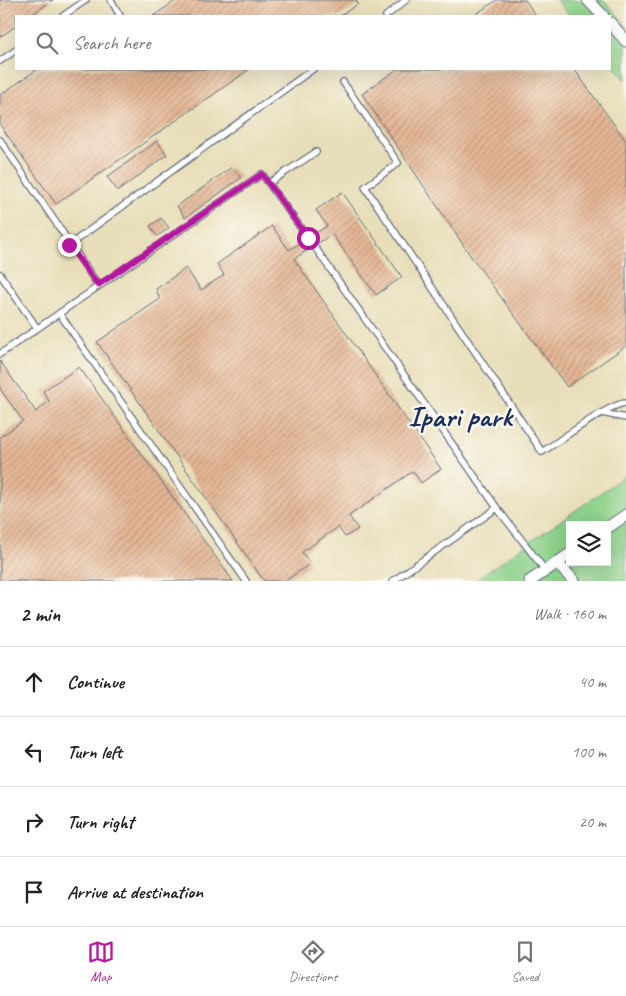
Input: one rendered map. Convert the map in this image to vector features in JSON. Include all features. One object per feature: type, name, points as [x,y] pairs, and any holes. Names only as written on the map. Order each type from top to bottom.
[{"type":"street","points":[[588,0],[602,15]]},
{"type":"street","points":[[611,25],[626,41]]},
{"type":"street","points":[[611,525],[626,515]]},
{"type":"street","points":[[530,581],[566,557]]},
{"type":"street","points":[[557,563],[574,581]]},
{"type":"lane","points":[[64,15],[86,0]]},
{"type":"lane","points":[[111,0],[119,15]]},
{"type":"lane","points":[[387,15],[406,0]]},
{"type":"lane","points":[[0,61],[15,51]]},
{"type":"lane","points":[[69,245],[312,70]]},
{"type":"lane","points":[[343,82],[398,163],[365,187],[542,452],[602,413],[626,402]]},
{"type":"lane","points":[[0,140],[69,245],[98,285]]},
{"type":"lane","points":[[269,183],[316,152]]},
{"type":"lane","points":[[0,354],[262,174],[308,238]]},
{"type":"lane","points":[[314,246],[497,508],[545,570]]},
{"type":"lane","points":[[0,274],[37,328]]},
{"type":"lane","points":[[59,312],[246,581]]},
{"type":"lane","points":[[602,413],[626,418]]},
{"type":"lane","points":[[392,581],[497,508]]},
{"type":"green space","points":[[556,0],[604,0],[626,25],[626,80],[611,62],[611,15],[569,15]]},
{"type":"green space","points":[[626,474],[626,581],[474,581],[612,485]]},
{"type":"building","points":[[0,0],[53,0],[31,15],[15,15],[15,27],[0,37]]},
{"type":"building","points":[[177,0],[356,0],[358,4],[342,15],[154,15]]},
{"type":"building","points":[[497,0],[525,0],[535,15],[474,15]]},
{"type":"building","points":[[37,70],[249,70],[56,204],[0,125],[0,95]]},
{"type":"building","points":[[396,70],[575,70],[626,141],[626,346],[567,387],[470,255],[362,94]]},
{"type":"building","points":[[157,141],[167,155],[118,191],[107,177]]},
{"type":"building","points":[[232,167],[241,178],[185,218],[177,206]]},
{"type":"building","points":[[342,192],[402,277],[376,295],[332,234],[294,259],[441,469],[421,483],[413,471],[349,516],[358,529],[345,537],[338,527],[302,552],[310,564],[285,581],[264,581],[97,342],[160,299],[156,289],[186,268],[201,290],[224,275],[217,264],[272,226],[289,250],[327,226],[316,210]]},
{"type":"building","points":[[161,218],[169,228],[157,236],[150,226]]},
{"type":"building","points":[[0,361],[36,412],[49,401],[43,391],[79,367],[233,581],[0,581],[0,437],[23,421],[0,389]]},
{"type":"district","name":"Ipari park","points":[[460,416]]},
{"type":"route","points":[[69,245],[98,285],[262,174],[308,238]]}]
